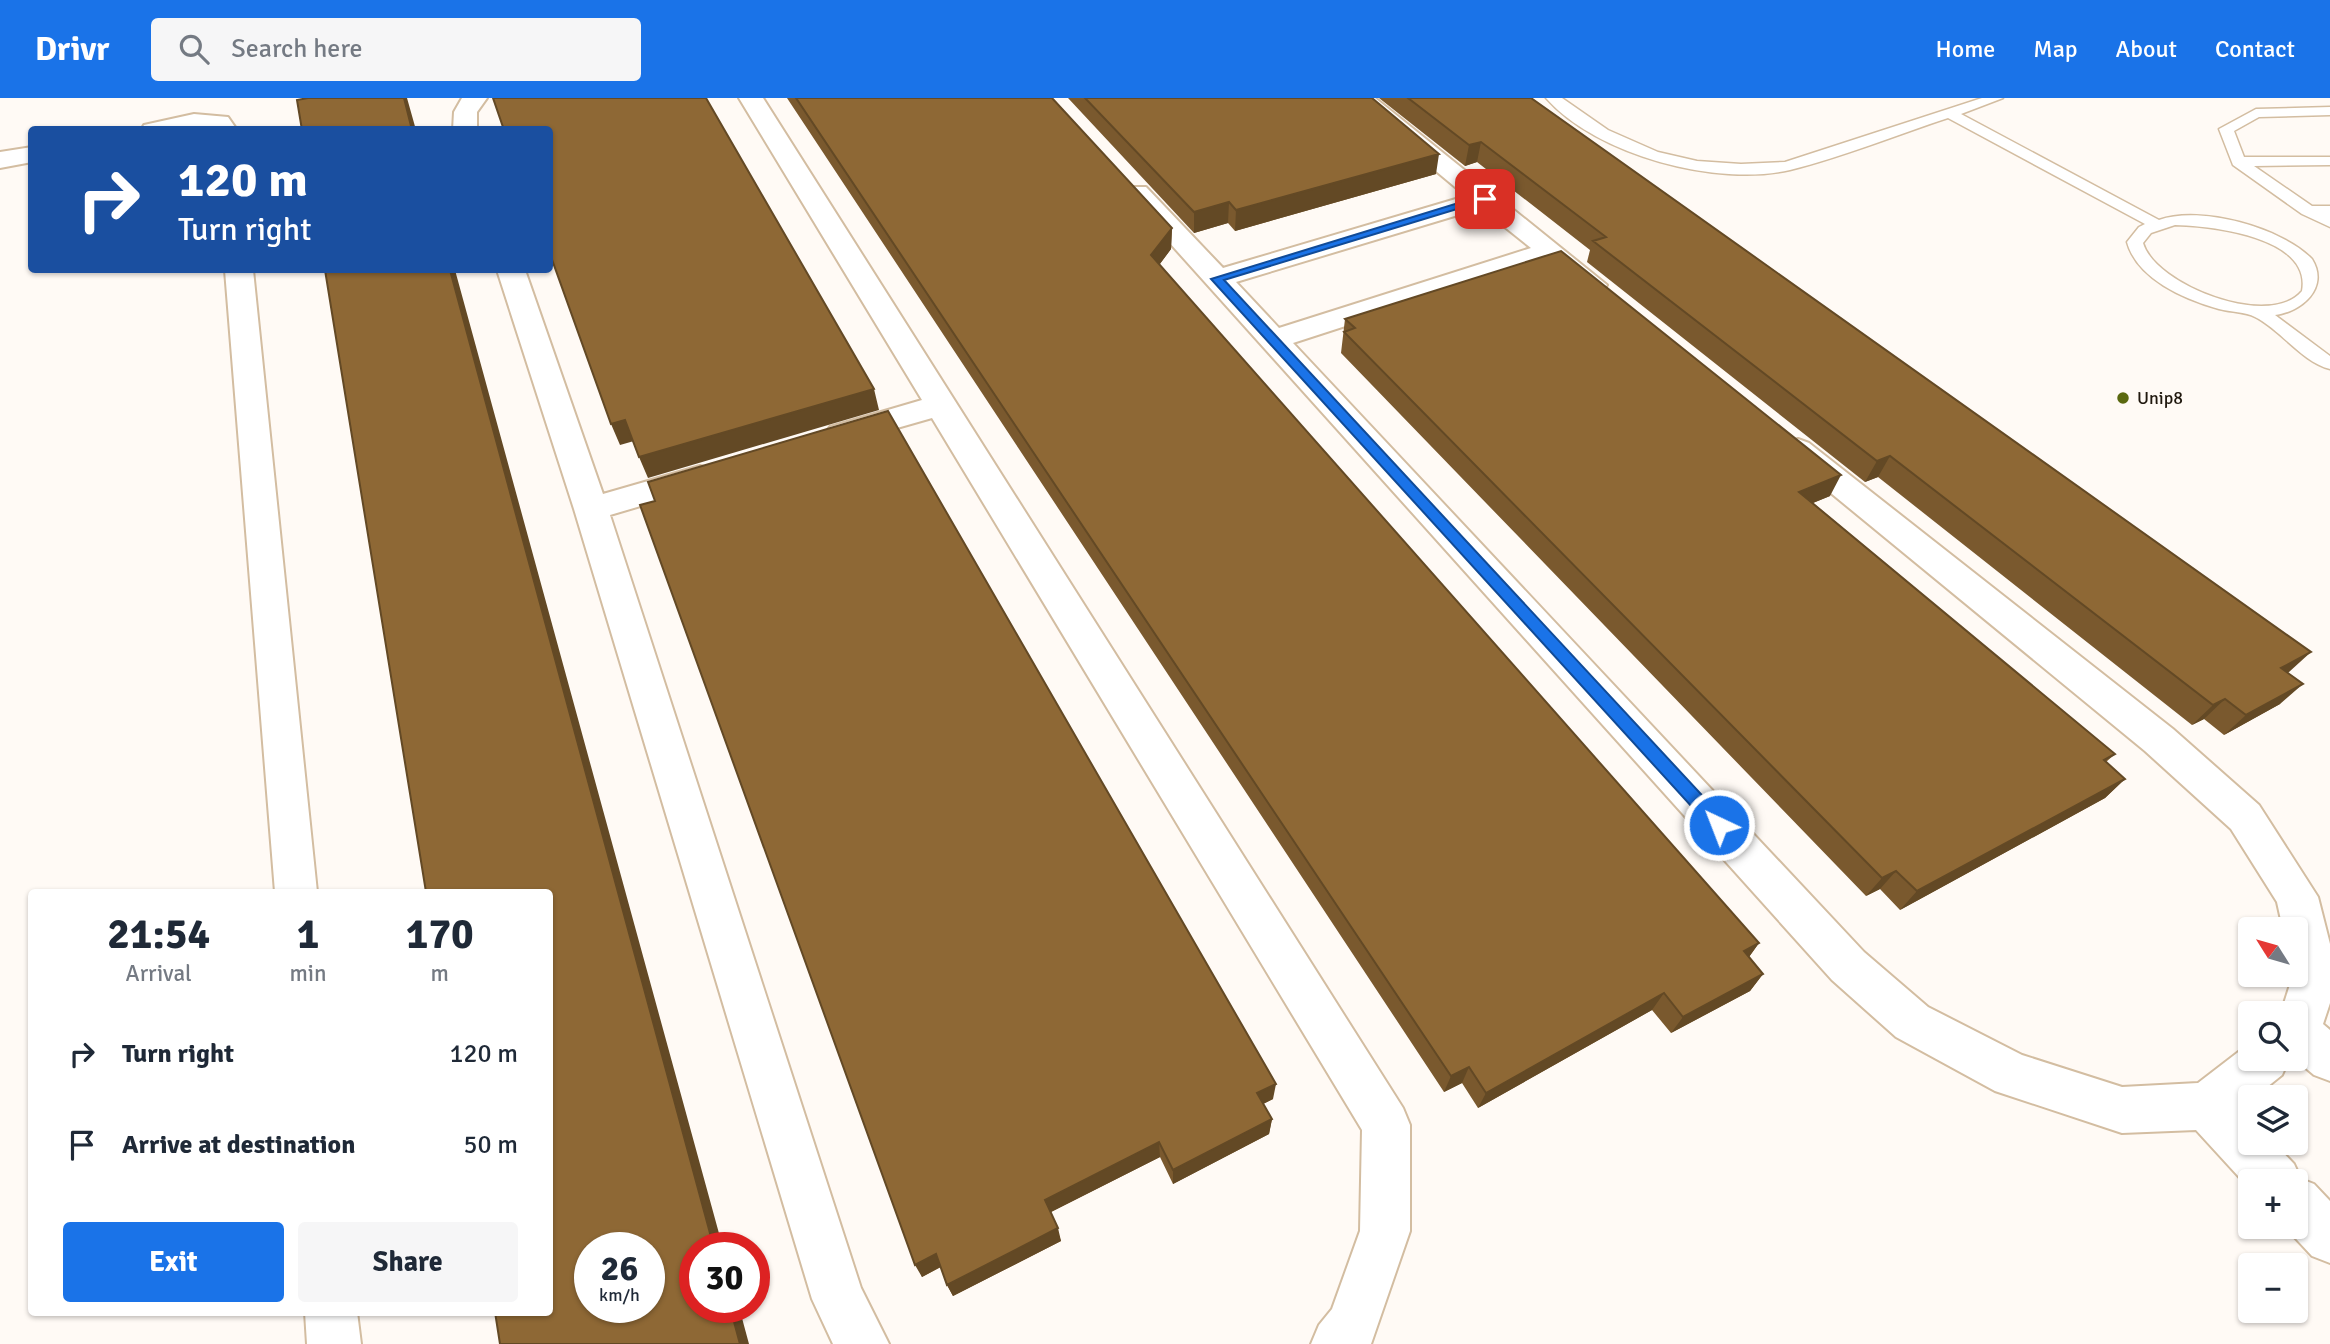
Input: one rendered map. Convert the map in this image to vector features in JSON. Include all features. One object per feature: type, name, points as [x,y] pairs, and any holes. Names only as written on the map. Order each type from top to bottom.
[{"type":"street","points":[[464,126],[462,122],[468,105],[475,98]]},
{"type":"street","points":[[751,98],[1385,1125],[1385,1231],[1353,1325],[1338,1344]]},
{"type":"street","points":[[1360,98],[1615,303]]},
{"type":"street","points":[[171,126],[194,121],[219,122],[222,126]]},
{"type":"street","points":[[0,160],[28,155]]},
{"type":"street","points":[[1115,168],[1849,966],[1912,1022],[2012,1075],[2122,1110],[2206,1106],[2260,1071]]},
{"type":"street","points":[[1217,279],[1485,199]]},
{"type":"street","points":[[1273,340],[1550,251]]},
{"type":"street","points":[[239,273],[296,889]]},
{"type":"street","points":[[513,273],[591,509],[838,1299],[862,1344]]},
{"type":"street","points":[[806,445],[940,405]]},
{"type":"street","points":[[1778,434],[2160,740],[2245,817],[2297,897],[2316,978],[2308,1008]]},
{"type":"street","points":[[591,509],[726,469]]},
{"type":"street","points":[[2206,1106],[2266,1169]]},
{"type":"street","points":[[2308,1215],[2330,1238]]},
{"type":"street","points":[[331,1316],[334,1344]]},
{"type":"lane","points":[[1553,98],[1608,136],[1643,152],[1719,169],[1787,166],[1996,98]]},
{"type":"lane","points":[[2330,111],[2256,113],[2226,129],[2238,162],[2308,211],[2330,222]]},
{"type":"lane","points":[[1949,113],[2156,224]]},
{"type":"lane","points":[[2238,162],[2330,161]]},
{"type":"lane","points":[[2308,211],[2330,211]]},
{"type":"lane","points":[[2196,220],[2246,230],[2270,239],[2307,263],[2325,291],[2302,307],[2260,312],[2206,301],[2161,279],[2137,252],[2137,240],[2143,231],[2156,224],[2196,220]]},
{"type":"lane","points":[[2260,312],[2330,364]]},
{"type":"building","points":[[404,98],[411,126],[301,126],[297,100]]},
{"type":"building","points":[[493,98],[706,98],[874,389],[639,457],[625,420],[611,424],[553,262],[553,126],[503,126]]},
{"type":"building","points":[[796,98],[1052,98],[1172,228],[1151,255],[1759,943],[1744,951],[1763,974],[1683,1017],[1664,993],[1486,1093],[1469,1067],[1451,1076]]},
{"type":"building","points":[[1085,98],[1372,98],[1439,154],[1236,210],[1229,202],[1194,212]]},
{"type":"building","points":[[1408,98],[1531,98],[2311,652],[2281,668],[2303,684],[2246,715],[2225,699],[2213,705],[1890,456],[1877,461],[1593,241],[1606,237],[1481,142],[1469,145]]},
{"type":"building","points":[[1561,251],[1841,475],[1799,492],[2115,754],[2104,760],[2125,779],[1917,891],[1896,871],[1882,878],[1344,332],[1355,328],[1345,319]]},
{"type":"building","points":[[325,273],[451,273],[710,1232],[679,1232],[679,1323],[734,1323],[740,1344],[500,1344],[496,1316],[553,1316],[553,889],[426,889]]},
{"type":"building","points":[[888,411],[1276,1084],[1257,1093],[1272,1119],[1173,1170],[1159,1142],[1045,1200],[1058,1228],[947,1285],[936,1254],[915,1265],[640,505],[655,501],[648,482]]},
{"type":"place","name":"Unip8","points":[[2123,398]]},
{"type":"route","points":[[1485,199],[1217,279],[1719,825]]}]
